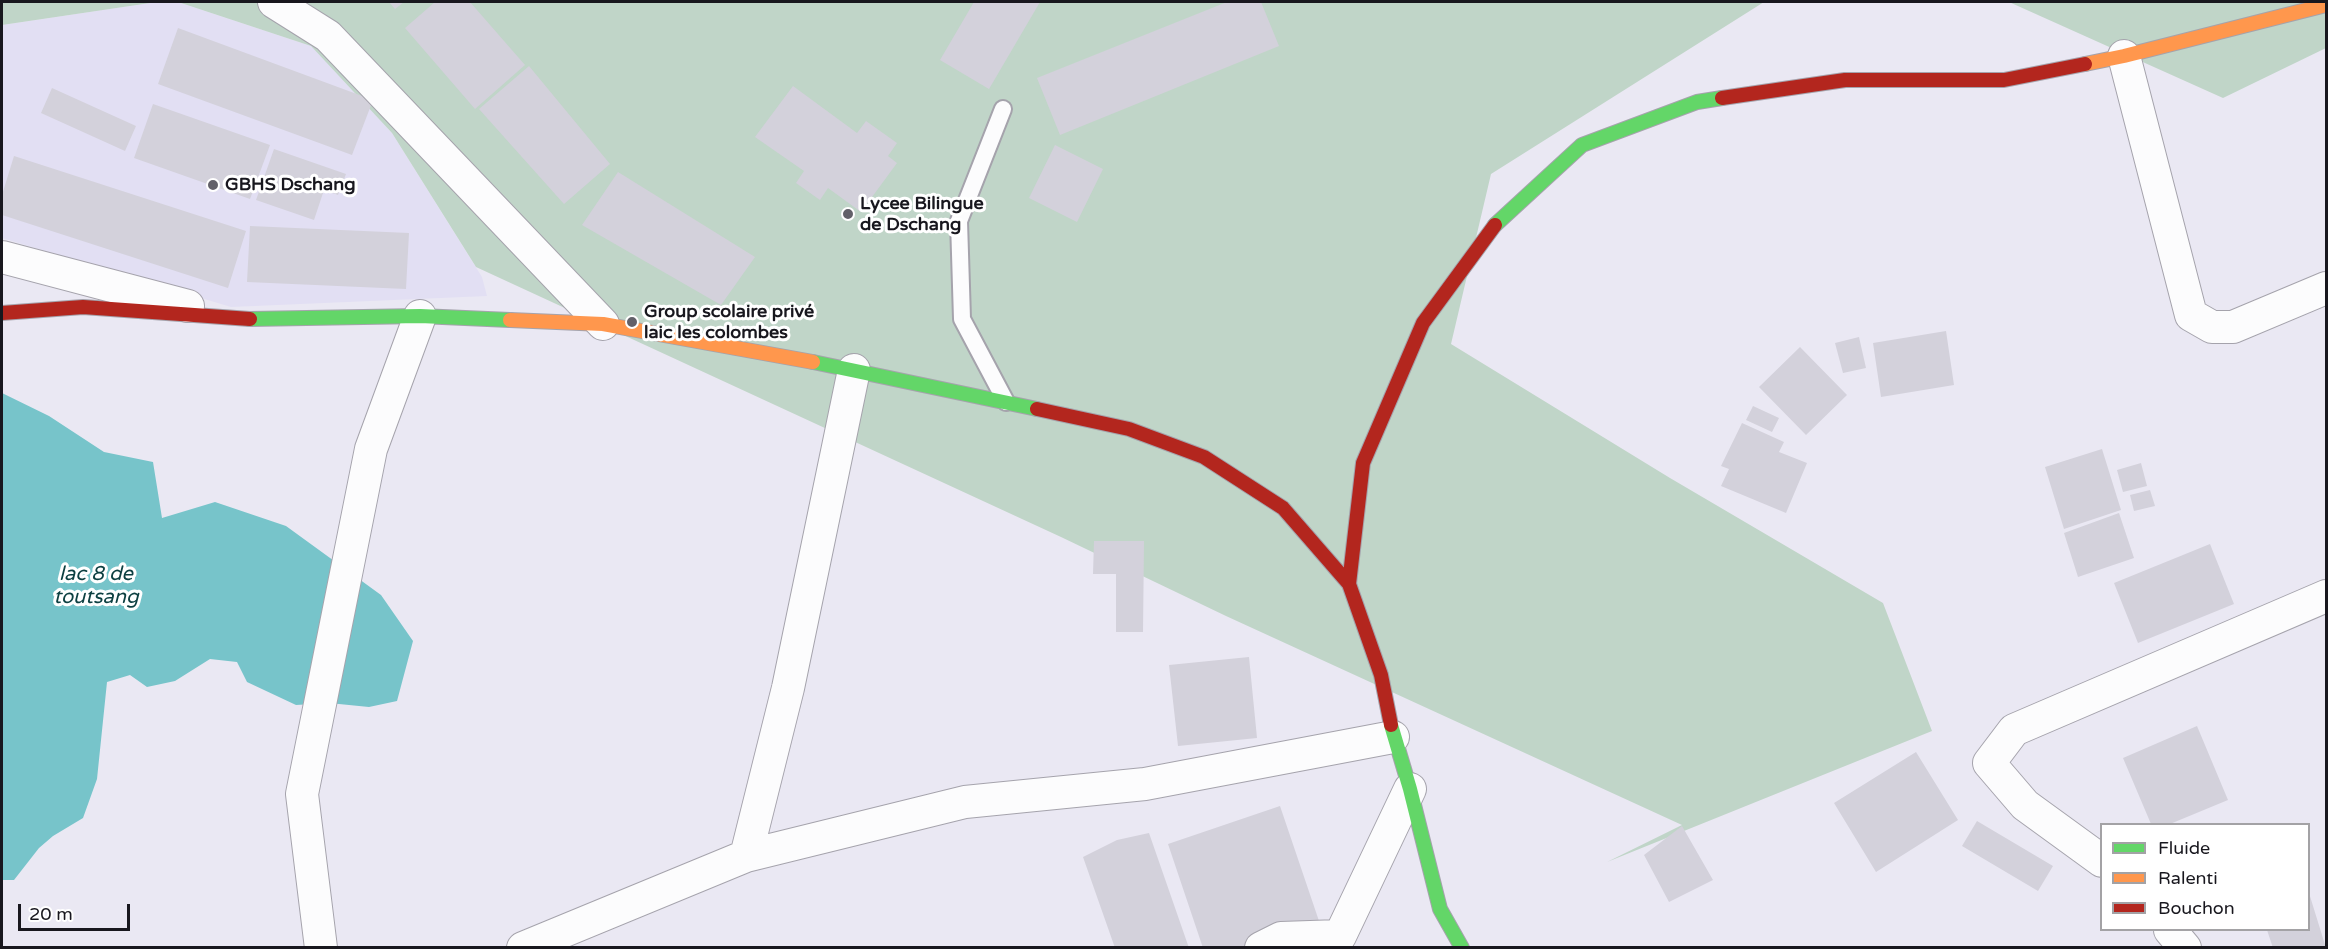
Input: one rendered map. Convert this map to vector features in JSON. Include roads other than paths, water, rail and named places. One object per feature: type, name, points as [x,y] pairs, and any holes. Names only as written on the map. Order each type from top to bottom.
[{"type":"street","points":[[274,2],[327,36]]},
{"type":"street","points":[[297,2],[603,324]]},
{"type":"street","points":[[1349,584],[1363,463],[1423,323],[1493,226],[1582,145],[1697,102],[1845,80],[2004,80],[2124,56],[2326,5]]},
{"type":"street","points":[[2124,56],[2191,315],[2212,327],[2233,327],[2326,288]]},
{"type":"street","points":[[2,257],[236,319]]},
{"type":"street","points":[[2,314],[83,307],[236,319],[420,316],[603,324],[854,370],[1129,429],[1204,457],[1282,508],[1349,584],[1381,675],[1393,737],[1410,789],[1440,909],[1462,948]]},
{"type":"street","points":[[321,948],[302,794],[371,449],[420,316]]},
{"type":"street","points":[[746,856],[788,688],[854,370]]},
{"type":"street","points":[[2100,860],[2025,805],[1989,763],[2014,730],[2326,596]]},
{"type":"street","points":[[524,948],[746,856],[964,802],[1145,784],[1393,737]]},
{"type":"street","points":[[1261,948],[1281,938],[1340,936],[1410,789]]},
{"type":"street","points":[[2171,931],[2185,948]]},
{"type":"lane","points":[[1003,109],[959,221],[962,320],[1006,402]]},
{"type":"water","name":"lac 8 de toutsang","points":[[2,393],[49,416],[104,452],[153,462],[162,518],[215,502],[286,526],[381,595],[413,641],[397,701],[369,707],[329,703],[296,705],[247,682],[237,662],[210,659],[175,681],[147,687],[130,675],[107,682],[97,779],[83,818],[53,836],[39,848],[14,880],[2,880]]},
{"type":"place","name":"GBHS Dschang","points":[[213,185]]},
{"type":"place","name":"Lycee Bilingue de Dschang","points":[[848,214]]},
{"type":"place","name":"Group scolaire privé laic les colombes","points":[[632,322]]}]
